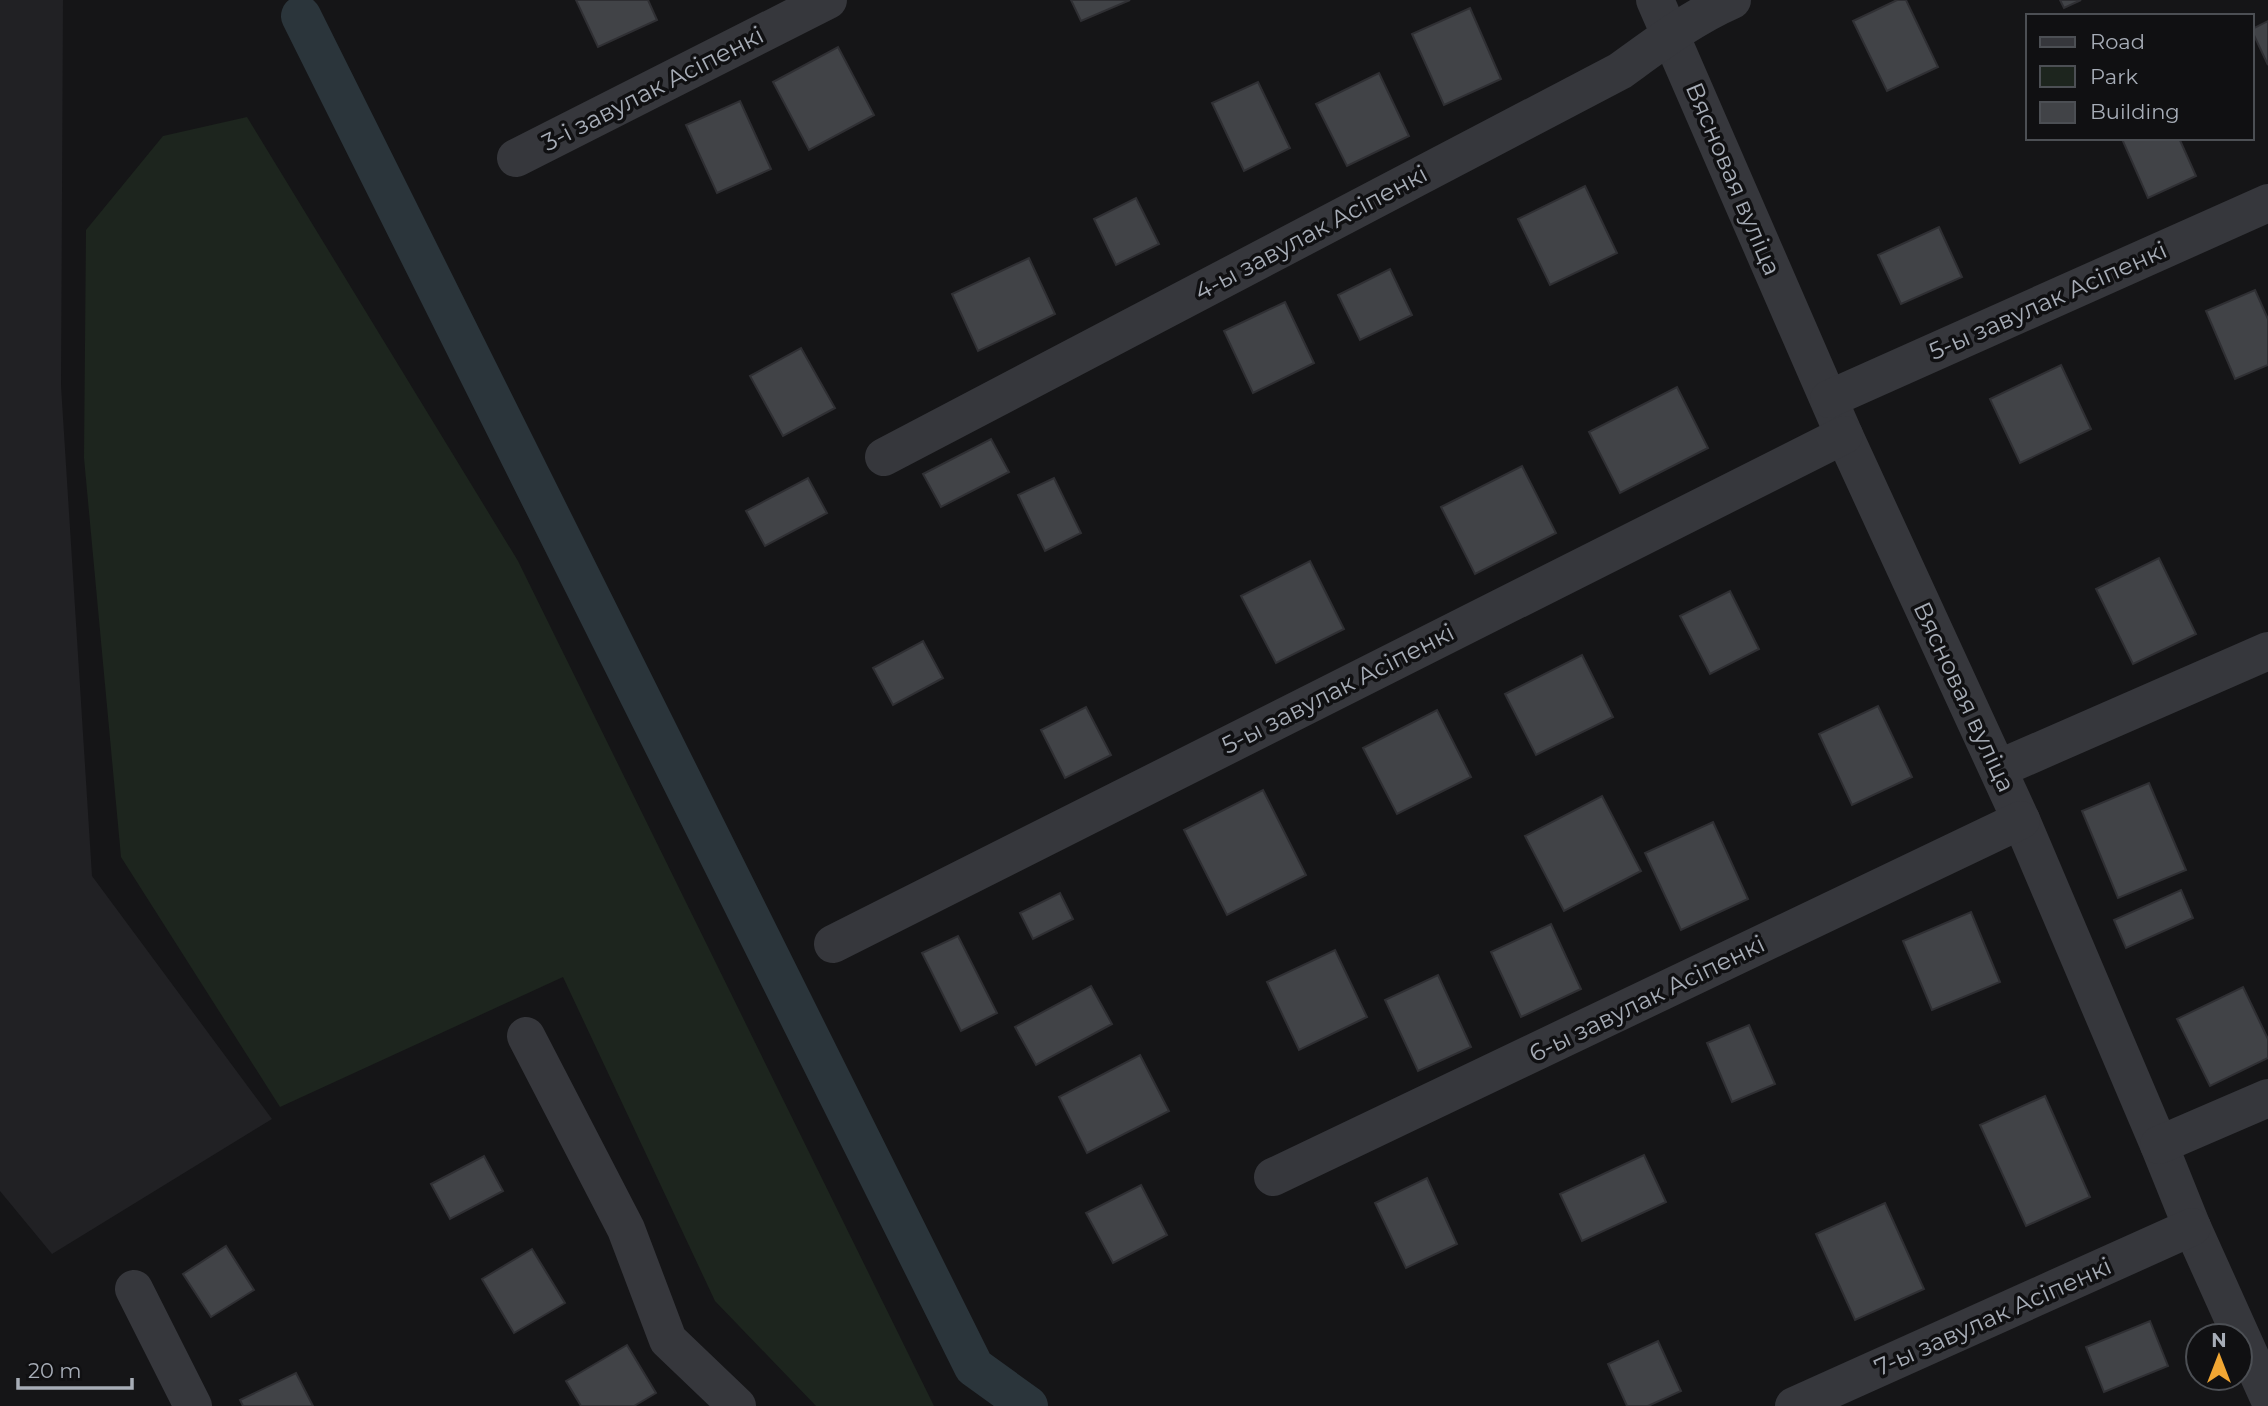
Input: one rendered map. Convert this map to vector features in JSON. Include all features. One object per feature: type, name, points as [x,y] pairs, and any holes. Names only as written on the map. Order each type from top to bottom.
[{"type":"street","name":"3-і завулак Асіпенкі","points":[[516,159],[828,0]]},
{"type":"street","name":"Вясновая вуліца","points":[[1655,0],[1844,435],[2021,820],[2192,1227],[2268,1395]]},
{"type":"street","name":"4-ы завулак Асіпенкі","points":[[884,457],[1620,71],[1670,34],[1709,10],[1732,0]]},
{"type":"street","name":"5-ы завулак Асіпенкі","points":[[1829,399],[2268,204]]},
{"type":"street","name":"5-ы завулак Асіпенкі","points":[[833,944],[1844,435]]},
{"type":"street","points":[[1998,769],[2268,651]]},
{"type":"street","name":"6-ы завулак Асіпенкі","points":[[1273,1177],[2021,820]]},
{"type":"street","points":[[526,1036],[626,1229],[668,1340],[737,1406]]},
{"type":"street","points":[[2159,1146],[2268,1098]]},
{"type":"street","name":"7-ы завулак Асіпенкі","points":[[1794,1406],[2192,1227]]},
{"type":"street","points":[[134,1289],[193,1406]]},
{"type":"shaded area","points":[[0,0],[63,0],[61,386],[92,876],[272,1119],[52,1254],[0,1191]]},
{"type":"green space","points":[[247,117],[518,561],[934,1406],[816,1406],[715,1301],[563,977],[280,1107],[121,857],[84,458],[86,230],[163,136]]},
{"type":"building","points":[[576,0],[648,0],[657,20],[598,47]]},
{"type":"building","points":[[1071,0],[1130,0],[1081,21]]},
{"type":"building","points":[[1897,0],[1906,0],[1938,67],[1887,91],[1853,21]]},
{"type":"building","points":[[2060,0],[2081,0],[2064,8]]},
{"type":"building","points":[[1470,8],[1501,79],[1444,105],[1412,34]]},
{"type":"building","points":[[2268,21],[2268,65],[2254,35],[2254,28]]},
{"type":"building","points":[[838,47],[874,115],[809,150],[773,82]]},
{"type":"building","points":[[1379,73],[1409,136],[1347,166],[1316,104]]},
{"type":"building","points":[[1258,82],[1290,148],[1244,171],[1212,103]]},
{"type":"building","points":[[740,101],[771,169],[717,193],[686,125]]},
{"type":"building","points":[[2122,140],[2180,140],[2196,176],[2148,198]]},
{"type":"building","points":[[1585,186],[1617,253],[1550,285],[1518,219]]},
{"type":"building","points":[[1136,198],[1159,244],[1116,265],[1094,219]]},
{"type":"building","points":[[1939,227],[1962,277],[1901,304],[1878,255]]},
{"type":"building","points":[[1029,258],[1055,314],[978,351],[952,294]]},
{"type":"building","points":[[1390,269],[1412,315],[1360,340],[1338,295]]},
{"type":"building","points":[[2255,290],[2268,319],[2268,365],[2235,379],[2206,311]]},
{"type":"building","points":[[1285,302],[1314,363],[1253,393],[1224,331]]},
{"type":"building","points":[[801,348],[835,408],[783,436],[750,376]]},
{"type":"building","points":[[2061,365],[2091,429],[2020,463],[1990,399]]},
{"type":"building","points":[[1677,387],[1708,448],[1620,493],[1589,432]]},
{"type":"building","points":[[991,439],[1009,472],[941,507],[923,474]]},
{"type":"building","points":[[1522,466],[1556,533],[1475,574],[1441,507]]},
{"type":"building","points":[[808,478],[827,513],[765,546],[746,511]]},
{"type":"building","points":[[1054,478],[1081,533],[1045,551],[1018,495]]},
{"type":"building","points":[[2159,558],[2196,634],[2133,664],[2096,589]]},
{"type":"building","points":[[1310,561],[1344,629],[1276,663],[1241,596]]},
{"type":"building","points":[[1730,591],[1759,649],[1710,674],[1680,616]]},
{"type":"building","points":[[923,641],[943,678],[893,705],[873,668]]},
{"type":"building","points":[[1582,655],[1613,717],[1536,755],[1505,694]]},
{"type":"building","points":[[1878,706],[1912,777],[1852,805],[1819,734]]},
{"type":"building","points":[[1086,707],[1111,755],[1065,778],[1041,730]]},
{"type":"building","points":[[1437,710],[1471,777],[1397,814],[1363,748]]},
{"type":"building","points":[[2149,783],[2186,870],[2118,898],[2082,811]]},
{"type":"building","points":[[1263,790],[1306,875],[1227,915],[1184,830]]},
{"type":"building","points":[[1602,796],[1641,871],[1564,911],[1525,836]]},
{"type":"building","points":[[1713,822],[1748,899],[1681,930],[1645,853]]},
{"type":"building","points":[[2181,890],[2193,918],[2126,948],[2114,920]]},
{"type":"building","points":[[1060,893],[1073,919],[1033,939],[1020,913]]},
{"type":"building","points":[[1971,912],[2000,982],[1932,1010],[1903,941]]},
{"type":"building","points":[[1551,924],[1581,989],[1521,1017],[1491,952]]},
{"type":"building","points":[[958,936],[997,1013],[961,1031],[922,953]]},
{"type":"building","points":[[1335,950],[1367,1017],[1299,1050],[1267,982]]},
{"type":"building","points":[[1438,975],[1471,1047],[1418,1071],[1385,1000]]},
{"type":"building","points":[[1091,986],[1112,1024],[1036,1065],[1015,1027]]},
{"type":"building","points":[[2243,987],[2268,1039],[2268,1058],[2210,1086],[2177,1019]]},
{"type":"building","points":[[1749,1025],[1775,1084],[1732,1102],[1707,1043]]},
{"type":"building","points":[[1140,1055],[1169,1111],[1087,1153],[1059,1097]]},
{"type":"building","points":[[2045,1096],[2090,1197],[2026,1226],[1980,1125]]},
{"type":"building","points":[[1644,1155],[1666,1202],[1582,1241],[1560,1194]]},
{"type":"building","points":[[484,1156],[503,1191],[450,1219],[431,1184]]},
{"type":"building","points":[[1427,1178],[1457,1244],[1406,1268],[1375,1203]]},
{"type":"building","points":[[1141,1185],[1167,1235],[1113,1263],[1086,1213]]},
{"type":"building","points":[[1885,1203],[1924,1289],[1855,1320],[1816,1234]]},
{"type":"building","points":[[226,1246],[254,1290],[211,1317],[183,1274]]},
{"type":"building","points":[[532,1249],[565,1303],[514,1333],[482,1279]]},
{"type":"building","points":[[2150,1321],[2168,1366],[2104,1392],[2086,1347]]},
{"type":"building","points":[[1658,1341],[1681,1391],[1648,1406],[1627,1406],[1608,1364]]},
{"type":"building","points":[[627,1345],[656,1393],[634,1406],[581,1406],[566,1381]]},
{"type":"building","points":[[296,1373],[313,1406],[243,1406],[240,1400]]},
{"type":"waterway","points":[[301,16],[974,1367],[1028,1406]]}]
